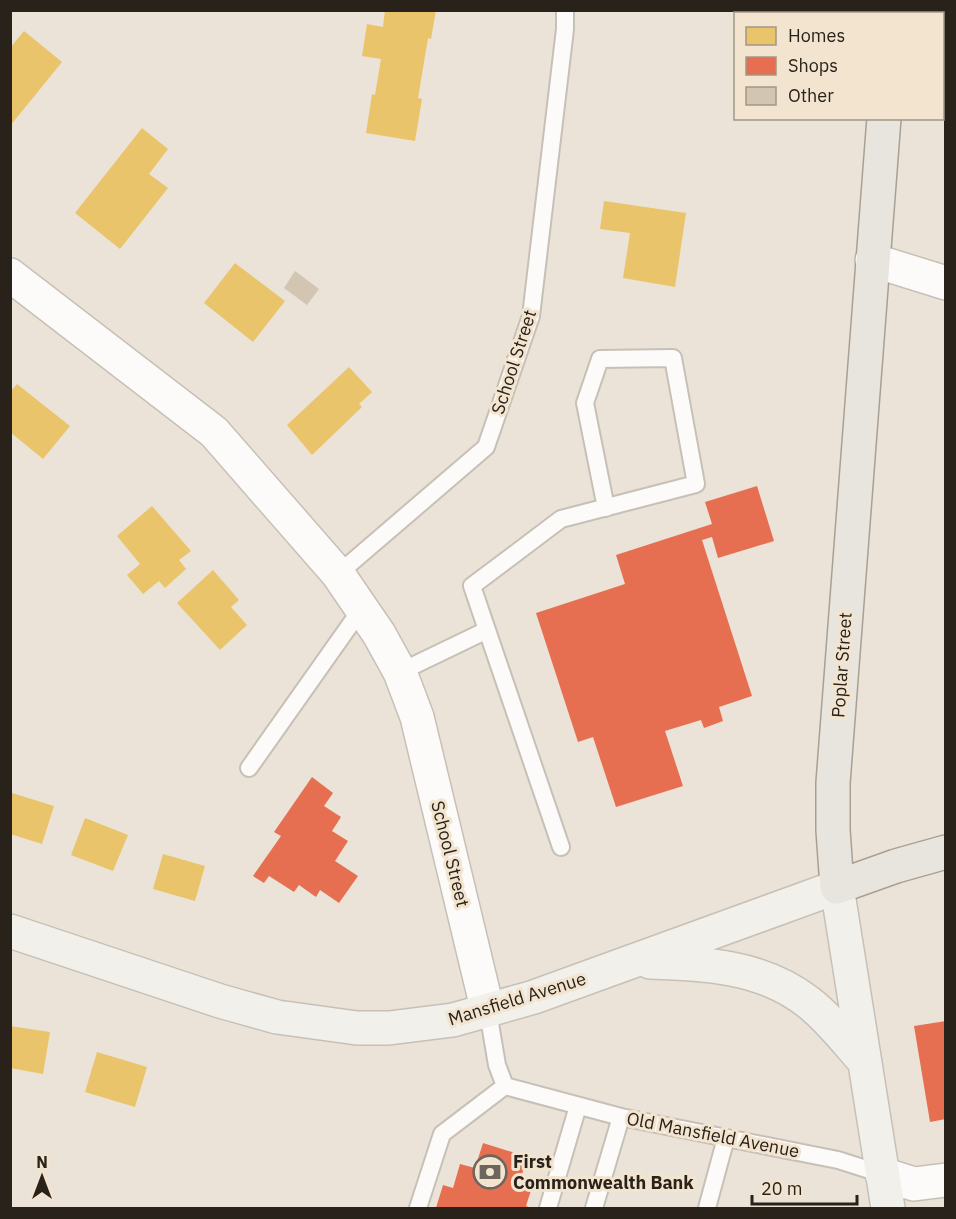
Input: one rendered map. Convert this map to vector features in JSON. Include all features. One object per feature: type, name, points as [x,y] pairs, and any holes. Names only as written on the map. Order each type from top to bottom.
[{"type":"main road","name":"Poplar Street","points":[[884,120],[833,783],[833,830],[837,888],[888,1209]]},
{"type":"main road","name":"Mansfield Avenue","points":[[10,931],[220,1001],[277,1017],[357,1029],[389,1029],[453,1020],[534,998],[896,866],[945,852]]},
{"type":"main road","points":[[633,961],[724,966],[757,974],[776,982],[809,1002],[865,1062]]},
{"type":"street","points":[[872,260],[945,283]]},
{"type":"street","name":"School Street","points":[[10,275],[214,432],[338,574],[380,634],[400,672],[417,717],[488,1012]]},
{"type":"street","points":[[882,1174],[914,1184],[945,1180]]},
{"type":"lane","name":"School Street","points":[[338,574],[486,447],[531,316],[565,29],[565,10]]},
{"type":"lane","points":[[561,847],[485,631],[472,586],[561,519],[606,508],[696,484],[673,358],[600,358],[585,403],[606,508]]},
{"type":"lane","points":[[249,768],[362,608]]},
{"type":"lane","points":[[400,672],[485,631]]},
{"type":"lane","points":[[418,1209],[442,1134],[505,1086],[497,1065],[488,1012]]},
{"type":"lane","name":"Old Mansfield Avenue","points":[[505,1086],[621,1117],[838,1160],[882,1174]]},
{"type":"lane","points":[[548,1209],[579,1106]]},
{"type":"lane","points":[[594,1209],[621,1117]]},
{"type":"lane","points":[[707,1209],[726,1138]]},
{"type":"building: Homes","points":[[385,10],[436,10],[431,39],[428,38],[418,98],[422,99],[415,141],[366,133],[372,94],[375,95],[381,59],[362,56],[367,24],[383,27]]},
{"type":"building: Homes","points":[[24,31],[62,62],[10,126],[10,48]]},
{"type":"building: Homes","points":[[142,128],[168,149],[149,174],[168,188],[120,249],[75,213]]},
{"type":"building: Homes","points":[[604,201],[686,213],[675,287],[623,278],[630,233],[600,229]]},
{"type":"building: Homes","points":[[235,263],[285,301],[253,342],[204,303]]},
{"type":"building: Homes","points":[[349,367],[372,392],[359,404],[362,407],[312,455],[287,425]]},
{"type":"building: Homes","points":[[17,384],[70,426],[43,459],[10,432],[10,392]]},
{"type":"building: Homes","points":[[152,506],[191,551],[179,560],[186,569],[165,588],[159,581],[143,594],[127,575],[140,564],[117,536]]},
{"type":"building: Homes","points":[[213,570],[239,600],[231,607],[247,625],[220,650],[177,603]]},
{"type":"building: Homes","points":[[12,793],[54,806],[42,844],[10,834]]},
{"type":"building: Homes","points":[[85,818],[128,835],[113,871],[71,855]]},
{"type":"building: Homes","points":[[163,854],[205,866],[195,901],[153,889]]},
{"type":"building: Homes","points":[[10,1026],[50,1032],[43,1074],[10,1068]]},
{"type":"building: Homes","points":[[97,1052],[147,1067],[135,1107],[85,1092]]},
{"type":"building: Shops","points":[[757,486],[774,541],[718,558],[712,537],[702,540],[752,696],[719,707],[723,721],[704,728],[701,720],[665,731],[683,786],[616,807],[593,737],[578,742],[536,613],[625,584],[616,555],[712,524],[705,502]]},
{"type":"building: Shops","points":[[312,777],[333,793],[324,806],[341,817],[332,831],[348,841],[335,861],[358,876],[339,903],[320,890],[316,897],[299,885],[294,892],[269,876],[264,883],[253,876],[281,836],[274,832]]},
{"type":"building: Shops","points":[[946,1021],[946,1119],[930,1122],[914,1026]]},
{"type":"building: Shops","name":"First Commonwealth Bank","points":[[483,1143],[528,1157],[521,1177],[534,1181],[526,1206],[531,1208],[436,1208],[443,1185],[453,1188],[460,1164],[475,1168]]},
{"type":"building: Other","points":[[295,271],[319,289],[307,305],[284,288]]},
{"type":"place","name":"First Commonwealth Bank","points":[[490,1172]]}]
